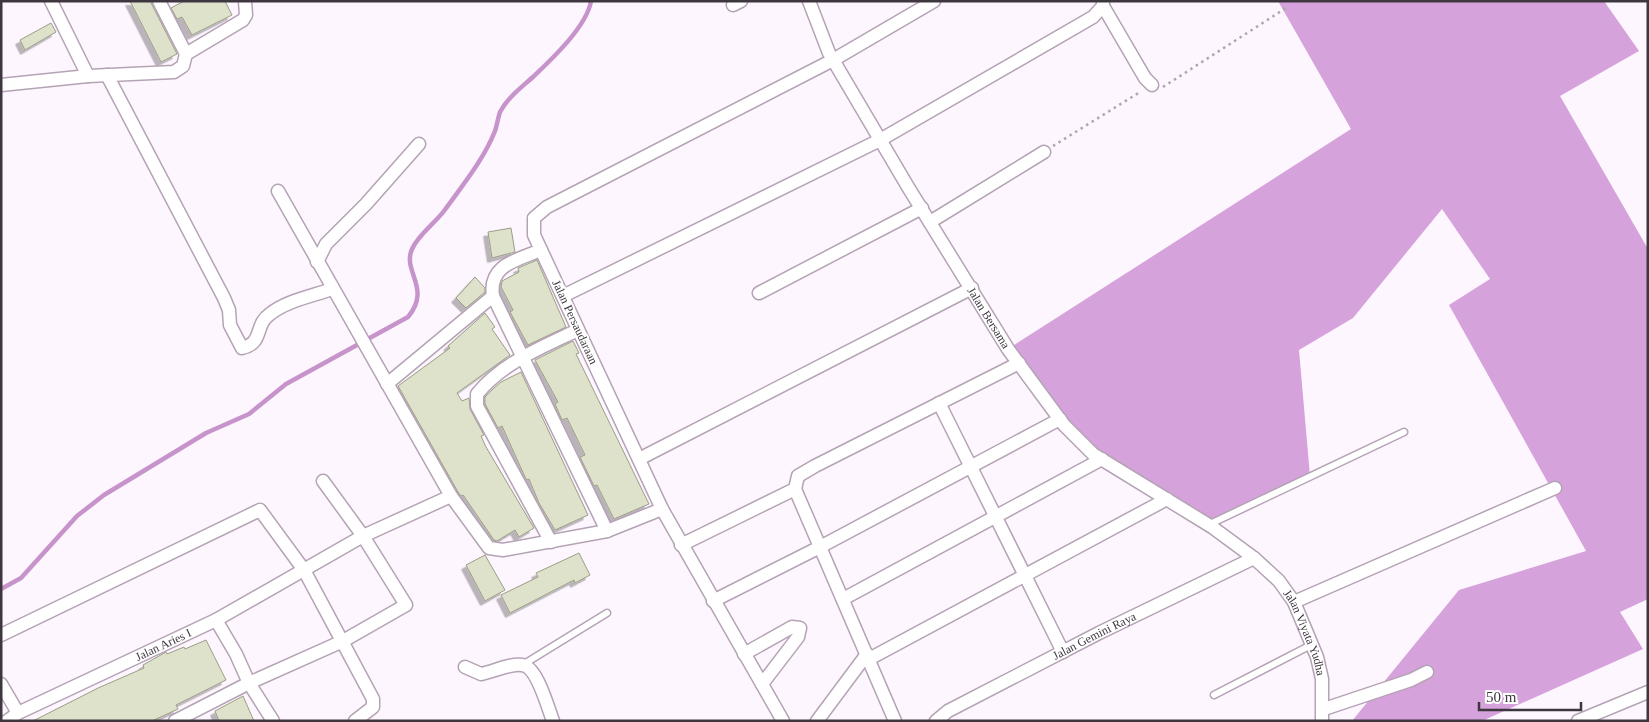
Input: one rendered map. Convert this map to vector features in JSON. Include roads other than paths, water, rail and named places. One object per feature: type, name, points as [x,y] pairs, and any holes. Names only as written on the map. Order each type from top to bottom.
[{"type":"street","points":[[51,1],[88,76]]},
{"type":"street","points":[[1,86],[88,76],[174,72],[183,66],[186,54],[159,1]]},
{"type":"street","points":[[186,54],[243,20],[246,9],[245,1]]},
{"type":"street","name":"Jalan Bersama","points":[[809,1],[833,60],[880,140],[1019,363],[1060,419],[1093,454],[1208,525],[1254,558]]},
{"type":"street","points":[[833,60],[934,1]]},
{"type":"street","points":[[562,296],[880,140],[1093,17],[1103,4],[1145,78],[1152,85]]},
{"type":"street","name":"Jalan Persaudaraan","points":[[783,721],[662,509],[534,235],[534,218],[547,207],[833,60]]},
{"type":"street","points":[[107,75],[224,298],[229,310],[230,326],[242,348],[256,342],[260,327],[269,314],[332,289]]},
{"type":"street","points":[[317,262],[326,244],[366,204],[419,144]]},
{"type":"street","points":[[930,222],[1044,152]]},
{"type":"street","points":[[278,190],[332,289],[451,496],[489,548],[503,550],[607,531],[662,509]]},
{"type":"street","points":[[759,293],[922,208]]},
{"type":"street","points":[[541,250],[503,266],[496,273],[491,285],[493,296],[607,531]]},
{"type":"street","points":[[639,459],[972,288]]},
{"type":"street","points":[[387,384],[493,296]]},
{"type":"street","points":[[551,542],[477,406],[476,394],[486,383],[522,356],[578,330]]},
{"type":"street","points":[[896,721],[795,489],[796,480],[801,474],[1019,363]]},
{"type":"street","points":[[939,403],[1063,652]]},
{"type":"street","points":[[713,601],[820,547],[1060,419]]},
{"type":"street","points":[[843,599],[1102,459]]},
{"type":"street","points":[[175,721],[249,683],[343,641],[406,604],[363,536],[323,481]]},
{"type":"street","points":[[1294,602],[1555,488]]},
{"type":"street","points":[[681,545],[795,489]]},
{"type":"street","name":"Jalan Aries I","points":[[7,721],[18,713],[216,620],[363,536],[451,496]]},
{"type":"street","points":[[817,721],[868,657],[1025,576],[1167,499]]},
{"type":"street","points":[[1,636],[257,510],[263,512],[304,570],[372,699],[373,707],[355,721]]},
{"type":"street","name":"Jalan Viyata Yudha","points":[[1254,558],[1279,580],[1294,602],[1313,644],[1322,679],[1323,715]]},
{"type":"street","name":"Jalan Gemini Raya","points":[[936,721],[948,711],[1063,652],[1254,558]]},
{"type":"street","points":[[216,620],[236,654],[249,683],[273,721]]},
{"type":"street","points":[[744,654],[792,627],[800,628],[798,636],[762,684]]},
{"type":"street","points":[[465,667],[481,674],[524,664],[530,668],[536,678],[554,721]]},
{"type":"street","points":[[1323,715],[1427,672]]},
{"type":"street","points":[[1,684],[18,713]]},
{"type":"street","points":[[1578,721],[1648,692]]},
{"type":"lane","points":[[1208,525],[1404,432]]},
{"type":"lane","points":[[524,664],[607,613]]},
{"type":"lane","points":[[1214,695],[1313,644]]},
{"type":"waterway","points":[[1,589],[21,578],[77,516],[104,495],[206,433],[249,414],[286,384],[408,317],[415,307],[417,297],[410,257],[412,249],[422,234],[444,211],[479,162],[495,131],[503,107],[568,42],[583,21],[591,1]]}]
